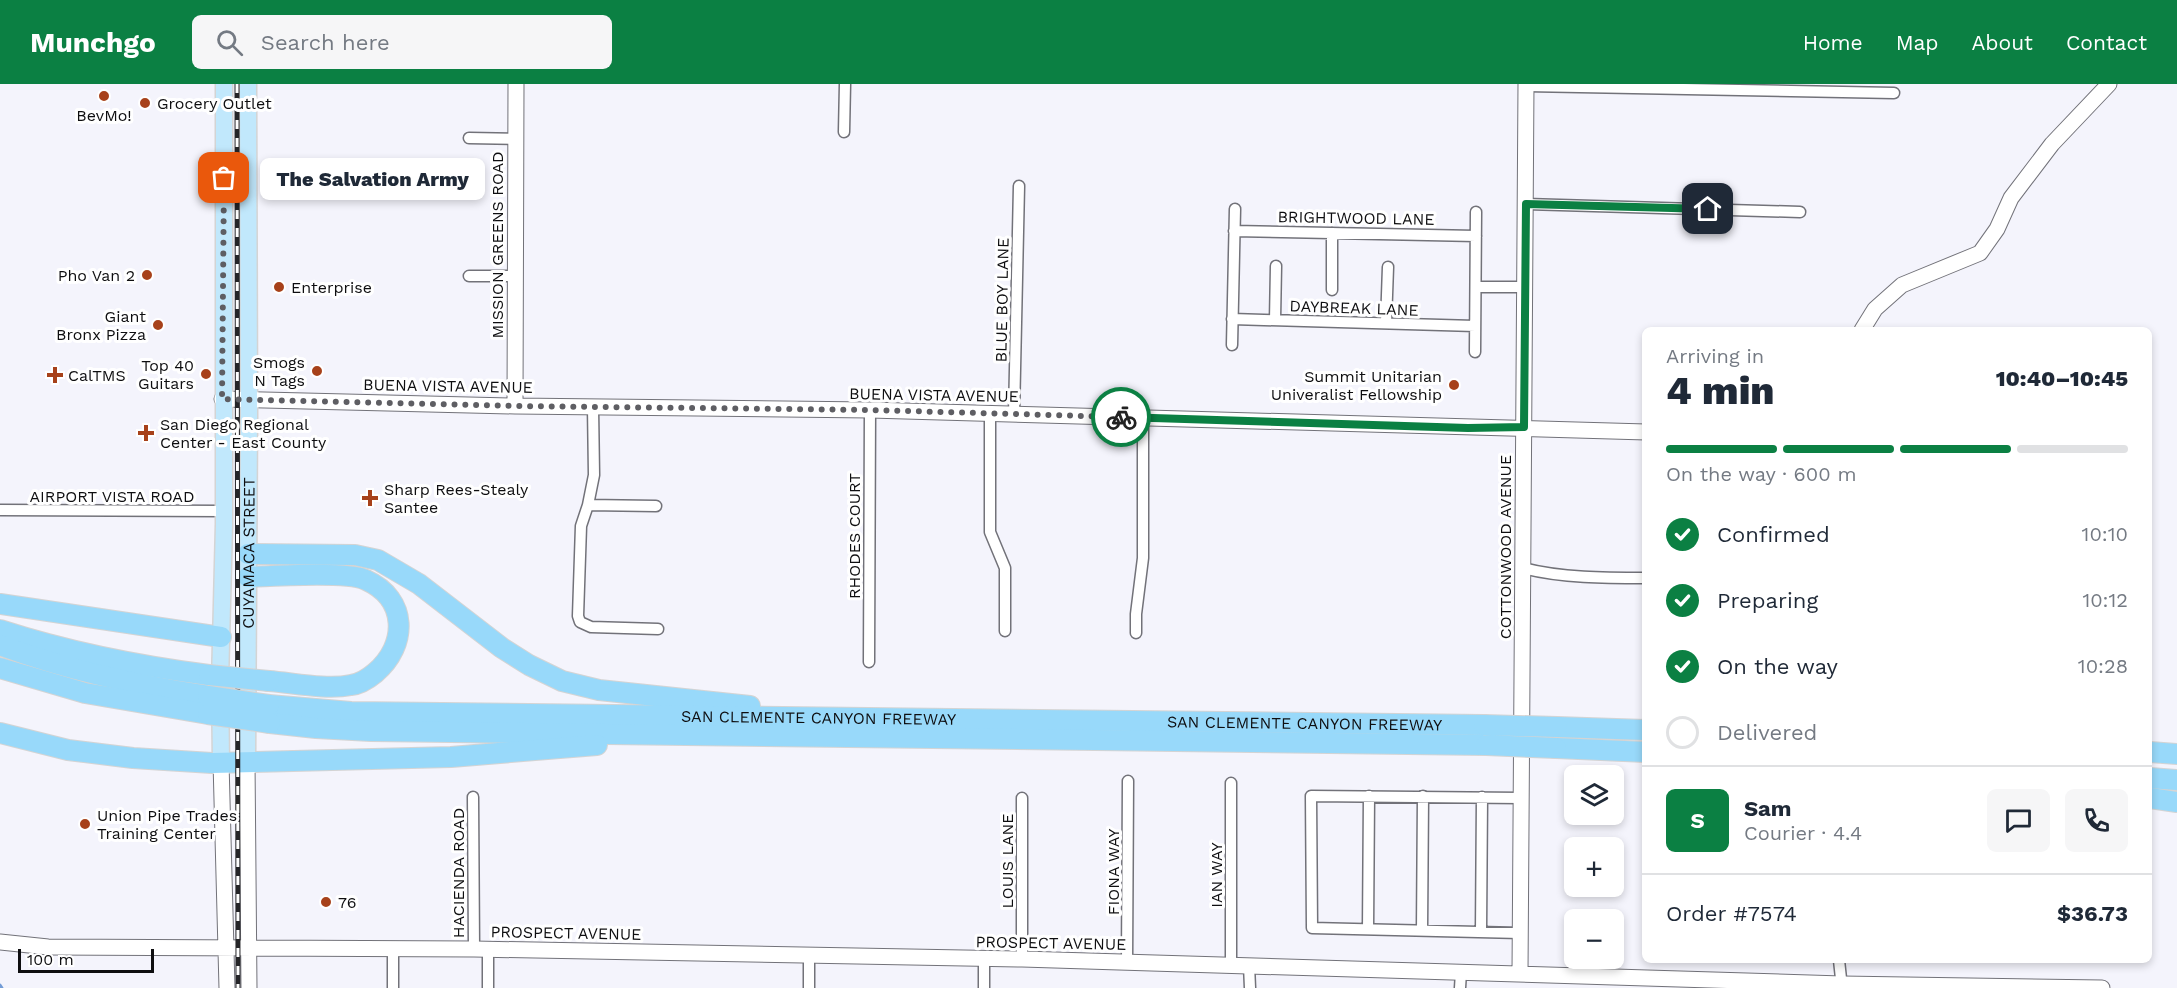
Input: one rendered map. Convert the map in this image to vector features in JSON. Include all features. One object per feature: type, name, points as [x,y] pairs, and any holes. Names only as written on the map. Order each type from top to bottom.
[{"type":"highway","points":[[248,554],[355,555],[378,560],[419,584],[502,648],[529,665],[562,681],[599,690],[806,711],[923,719]]},
{"type":"highway","points":[[0,630],[97,656],[209,675],[269,681],[352,685],[368,679],[388,661],[395,650],[399,635],[399,621],[395,607],[388,596],[364,579],[342,576],[248,577]]},
{"type":"highway","points":[[0,604],[221,638]]},
{"type":"highway","name":"SAN CLEMENTE CANYON FREEWAY","points":[[0,645],[94,674],[148,686],[208,705]]},
{"type":"highway","name":"SAN CLEMENTE CANYON FREEWAY","points":[[0,668],[85,693],[208,705],[270,714],[316,728],[371,731],[1486,745],[1642,752]]},
{"type":"highway","name":"SAN CLEMENTE CANYON FREEWAY","points":[[270,714],[351,712],[1484,725],[1642,730]]},
{"type":"highway","points":[[0,733],[68,750],[133,758],[220,762],[451,757],[704,735]]},
{"type":"highway","points":[[2152,747],[2177,745]]},
{"type":"highway","points":[[2152,752],[2177,754]]},
{"type":"highway","points":[[2152,778],[2177,780]]},
{"type":"highway","points":[[2152,798],[2177,802]]},
{"type":"main road","name":"CUYAMACA STREET","points":[[220,762],[224,511],[222,399],[224,84]]},
{"type":"main road","name":"CUYAMACA STREET","points":[[247,761],[248,84]]},
{"type":"street","name":"MISSION GREENS ROAD","points":[[515,406],[516,84]]},
{"type":"street","points":[[844,84],[844,132]]},
{"type":"street","points":[[1526,85],[1894,93]]},
{"type":"street","name":"COTTONWOOD AVENUE","points":[[1520,974],[1526,85]]},
{"type":"street","points":[[1864,327],[1875,309],[1902,285],[1980,253],[1997,229],[2011,198],[2052,144],[2106,85]]},
{"type":"street","points":[[469,138],[516,139]]},
{"type":"street","name":"BLUE BOY LANE","points":[[1014,415],[1019,186]]},
{"type":"street","points":[[1526,204],[1800,212]]},
{"type":"street","points":[[1232,345],[1235,209]]},
{"type":"street","points":[[1475,352],[1476,212]]},
{"type":"street","name":"BRIGHTWOOD LANE","points":[[1234,231],[1476,236]]},
{"type":"street","points":[[1332,233],[1332,290]]},
{"type":"street","points":[[1275,320],[1276,266]]},
{"type":"street","points":[[1386,323],[1388,267]]},
{"type":"street","points":[[469,276],[515,276]]},
{"type":"street","points":[[1476,287],[1525,287]]},
{"type":"street","name":"DAYBREAK LANE","points":[[1232,319],[1475,326]]},
{"type":"street","name":"BUENA VISTA AVENUE","points":[[222,399],[515,406],[870,410],[1642,432]]},
{"type":"street","points":[[593,407],[594,475],[588,506],[580,526],[578,616],[580,622],[591,627],[658,629]]},
{"type":"street","name":"RHODES COURT","points":[[869,662],[870,410]]},
{"type":"street","points":[[990,414],[990,532],[1005,568],[1005,632]]},
{"type":"street","points":[[1136,633],[1143,558],[1143,418]]},
{"type":"street","points":[[588,506],[656,506]]},
{"type":"street","name":"AIRPORT VISTA ROAD","points":[[0,510],[224,511]]},
{"type":"street","points":[[1523,568],[1543,573],[1642,578]]},
{"type":"street","name":"CUYAMACA STREET","points":[[247,761],[249,988]]},
{"type":"street","name":"CUYAMACA STREET","points":[[220,762],[227,988]]},
{"type":"street","name":"FIONA WAY","points":[[1127,963],[1128,781]]},
{"type":"street","name":"IAN WAY","points":[[1231,783],[1231,966]]},
{"type":"street","points":[[1520,933],[1312,928],[1311,796],[1521,798]]},
{"type":"street","points":[[1368,929],[1369,796]]},
{"type":"street","points":[[1422,930],[1423,796]]},
{"type":"street","name":"HACIENDA ROAD","points":[[473,797],[481,950],[488,988]]},
{"type":"street","points":[[1481,932],[1482,797]]},
{"type":"street","name":"LOUIS LANE","points":[[1022,798],[1022,959]]},
{"type":"street","name":"PROSPECT AVENUE","points":[[1,942],[48,947],[481,950],[1022,959],[1842,986],[2102,988]]},
{"type":"street","points":[[393,949],[393,988]]},
{"type":"street","points":[[809,956],[809,988]]},
{"type":"street","points":[[984,959],[984,988]]},
{"type":"street","points":[[1839,963],[1842,986]]},
{"type":"street","points":[[1249,965],[1250,988]]},
{"type":"street","points":[[1460,988],[1461,972]]},
{"type":"railway","points":[[237,84],[238,988]]},
{"type":"way so far","points":[[224,178],[222,399],[515,406],[870,410],[1121,417]]},
{"type":"place","name":"BevMo!","points":[[104,96]]},
{"type":"place","name":"Grocery Outlet","points":[[145,103]]},
{"type":"place","name":"The Salvation Army","points":[[224,178]]},
{"type":"place","name":"Pho Van 2","points":[[147,275]]},
{"type":"place","name":"Enterprise","points":[[279,287]]},
{"type":"place","name":"Giant Bronx Pizza","points":[[158,325]]},
{"type":"place","name":"Smogs N Tags","points":[[317,371]]},
{"type":"place","name":"Top 40 Guitars","points":[[206,374]]},
{"type":"place","name":"CalTMS","points":[[55,375]]},
{"type":"place","name":"Summit Unitarian Univeralist Fellowship","points":[[1454,385]]},
{"type":"place","name":"San Diego Regional Center - East County","points":[[146,433]]},
{"type":"place","name":"Sharp Rees-Stealy Santee","points":[[370,498]]},
{"type":"place","name":"Union Pipe Trades Training Center","points":[[85,824]]},
{"type":"place","name":"76","points":[[326,902]]},
{"type":"route","points":[[1121,417],[1468,428],[1524,427],[1526,204],[1708,209]]}]
